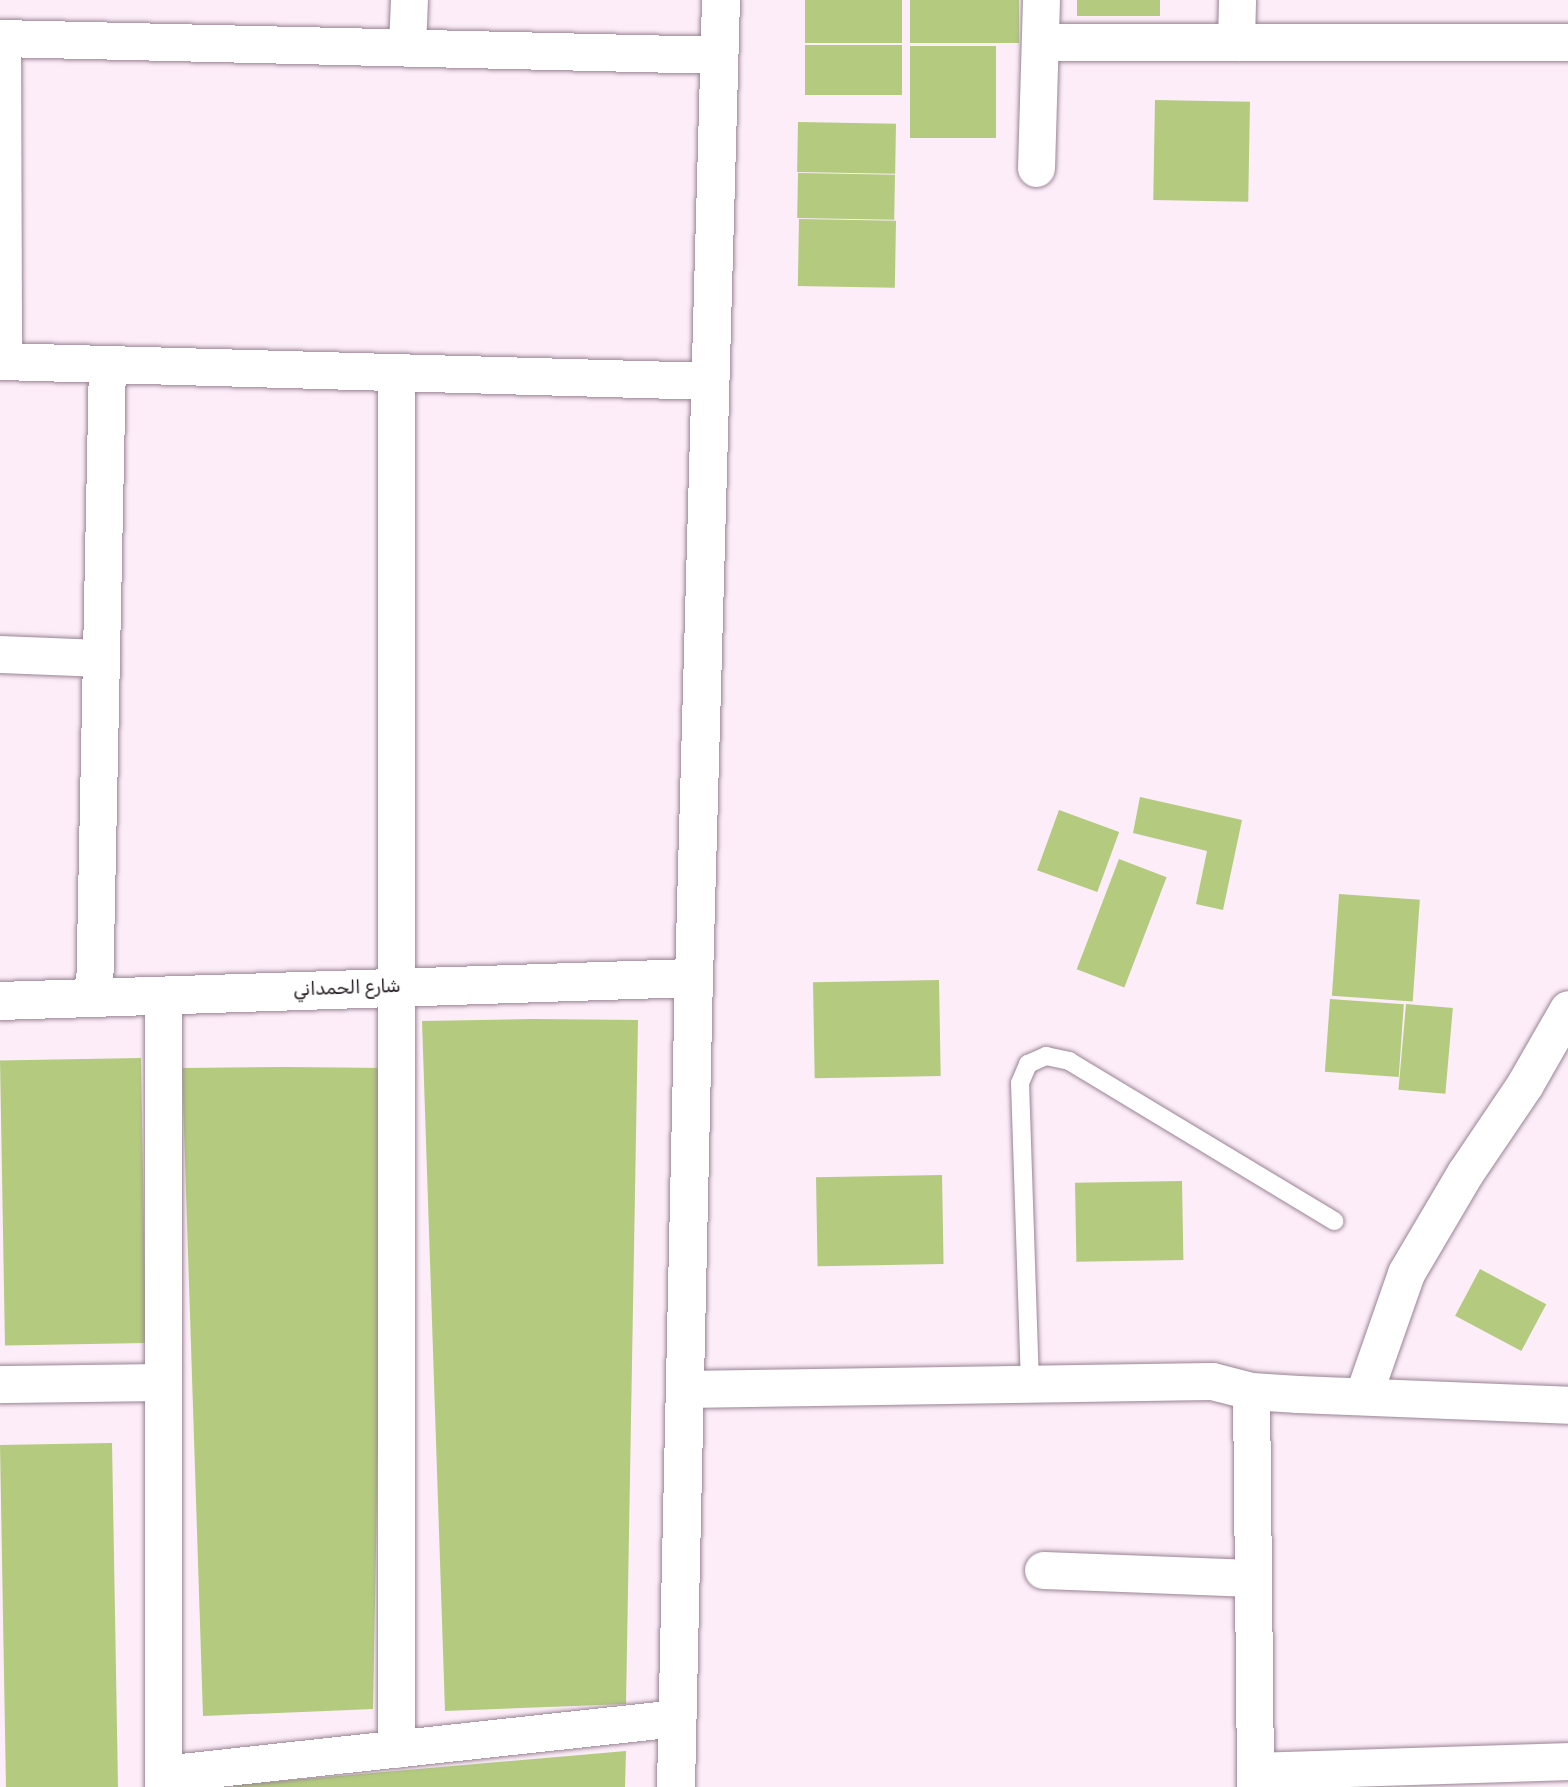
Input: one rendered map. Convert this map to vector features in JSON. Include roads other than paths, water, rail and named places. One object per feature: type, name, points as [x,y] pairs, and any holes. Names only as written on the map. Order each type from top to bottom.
[{"type":"street","points":[[407,47],[409,0]]},
{"type":"street","points":[[676,1787],[694,978],[721,0]]},
{"type":"street","points":[[1037,168],[1041,0]]},
{"type":"street","points":[[1236,42],[1237,0]]},
{"type":"street","points":[[710,381],[2,361],[1,38],[719,55]]},
{"type":"street","points":[[1040,42],[1568,42]]},
{"type":"street","points":[[94,998],[107,364]]},
{"type":"street","points":[[396,372],[396,1749]]},
{"type":"street","points":[[0,654],[101,658]]},
{"type":"street","name":"شارع الحمداني","points":[[0,1001],[694,978]]},
{"type":"street","points":[[163,996],[163,1781],[396,1749],[677,1718]]},
{"type":"street","points":[[1363,1396],[1406,1273],[1465,1173],[1525,1084],[1568,1009]]},
{"type":"street","points":[[684,1389],[1212,1381],[1251,1391],[1568,1405]]},
{"type":"street","points":[[0,1384],[163,1382]]},
{"type":"street","points":[[1251,1391],[1255,1779],[1568,1761]]},
{"type":"street","points":[[1043,1570],[1253,1578]]},
{"type":"lane","points":[[1030,1384],[1020,1083],[1028,1064],[1046,1056],[1069,1061],[1334,1221]]}]
